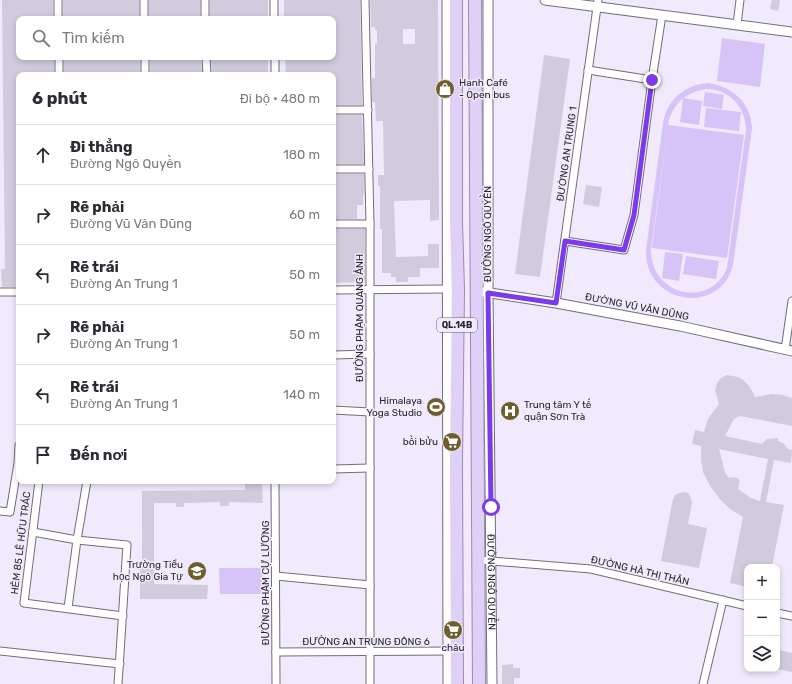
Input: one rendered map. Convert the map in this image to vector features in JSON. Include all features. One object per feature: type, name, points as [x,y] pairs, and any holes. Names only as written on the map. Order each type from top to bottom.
[{"type":"highway","name":"QL.14B","points":[[452,651],[456,463],[452,289],[456,222],[456,0]]},
{"type":"highway","name":"ĐƯỜNG NGÔ QUYỀN","points":[[475,0],[482,292],[479,560],[480,684]]},
{"type":"highway","points":[[452,289],[482,292]]},
{"type":"highway","points":[[452,651],[457,684]]},
{"type":"street","points":[[58,0],[58,16]]},
{"type":"street","points":[[144,0],[144,16]]},
{"type":"street","points":[[205,0],[205,16]]},
{"type":"street","points":[[274,0],[274,16]]},
{"type":"street","name":"ĐƯỜNG PHẠM QUANG ẢNH","points":[[365,0],[370,224],[370,684]]},
{"type":"street","points":[[336,290],[452,289],[447,0]]},
{"type":"street","name":"ĐƯỜNG NGÔ QUYỀN","points":[[488,0],[482,292],[491,561],[492,684]]},
{"type":"street","points":[[545,0],[597,3],[662,15],[792,32]]},
{"type":"street","points":[[736,25],[740,0]]},
{"type":"street","name":"ĐƯỜNG AN TRUNG 1","points":[[556,303],[597,3]]},
{"type":"street","points":[[565,241],[624,250],[634,215],[662,15]]},
{"type":"street","points":[[59,60],[59,72]]},
{"type":"street","points":[[145,60],[145,72]]},
{"type":"street","points":[[206,60],[206,72]]},
{"type":"street","points":[[275,60],[276,72]]},
{"type":"street","points":[[588,70],[652,80]]},
{"type":"street","points":[[336,110],[368,110]]},
{"type":"street","points":[[336,169],[369,169]]},
{"type":"street","points":[[336,224],[370,224]]},
{"type":"street","points":[[0,292],[16,292]]},
{"type":"street","name":"ĐƯỜNG VŨ VĂN DŨNG","points":[[482,292],[556,303],[680,326],[789,350]]},
{"type":"street","points":[[789,350],[792,301]]},
{"type":"street","points":[[336,355],[370,354]]},
{"type":"street","points":[[336,410],[370,412]]},
{"type":"street","points":[[336,469],[370,468]]},
{"type":"street","points":[[0,511],[10,512],[16,479]]},
{"type":"street","name":"HẺM 85 LÊ HỮU TRÁC","points":[[39,484],[24,603],[123,616]]},
{"type":"street","points":[[68,608],[86,484]]},
{"type":"street","name":"ĐƯỜNG PHẠM CỰ LƯỢNG","points":[[276,484],[276,684]]},
{"type":"street","points":[[33,532],[77,540],[127,545],[118,684]]},
{"type":"street","name":"ĐƯỜNG HÀ THỊ THÂN","points":[[479,560],[591,570],[744,605]]},
{"type":"street","points":[[276,576],[370,586]]},
{"type":"street","points":[[703,684],[724,600]]},
{"type":"street","points":[[780,614],[792,616]]},
{"type":"street","points":[[448,684],[452,651]]},
{"type":"street","name":"ĐƯỜNG AN TRUNG ĐÔNG 6","points":[[276,652],[452,651]]},
{"type":"street","points":[[0,652],[120,664]]},
{"type":"shaded area","points":[[722,38],[765,44],[760,87],[717,81]]},
{"type":"shaded area","points":[[708,83],[717,85],[733,92],[739,97],[748,111],[752,129],[733,265],[725,282],[714,292],[699,297],[684,297],[669,292],[657,282],[649,268],[646,250],[665,115],[668,107],[678,95],[684,90],[699,84]],"holes":[[[706,89],[722,92],[735,101],[743,114],[746,130],[727,268],[719,281],[708,289],[695,292],[683,292],[671,287],[660,278],[654,266],[651,250],[668,126],[652,248],[727,258],[744,135],[668,125],[673,111],[686,96]]]},
{"type":"shaded area","points":[[705,92],[724,95],[722,109],[703,106]]},
{"type":"shaded area","points":[[683,98],[702,101],[699,125],[680,122]]},
{"type":"shaded area","points":[[706,108],[741,112],[739,131],[704,127]]},
{"type":"shaded area","points":[[665,252],[683,254],[679,281],[662,278]]},
{"type":"shaded area","points":[[686,256],[719,261],[716,279],[683,274]]},
{"type":"shaded area","points":[[219,568],[262,568],[262,594],[220,594]]},
{"type":"building","points":[[2,0],[53,0],[53,16],[16,16],[16,60],[54,60],[54,72],[16,72],[16,287],[2,287],[1,269],[5,269]]},
{"type":"building","points":[[63,0],[139,0],[139,16],[63,16]]},
{"type":"building","points":[[149,0],[200,0],[200,16],[149,16]]},
{"type":"building","points":[[210,0],[268,0],[268,16],[210,16]]},
{"type":"building","points":[[284,0],[360,0],[362,105],[336,105],[336,72],[286,72],[285,60],[336,60],[336,16],[284,16]]},
{"type":"building","points":[[370,0],[438,0],[439,220],[430,221],[430,200],[394,201],[396,257],[428,256],[428,244],[439,244],[439,268],[420,268],[420,277],[408,277],[408,282],[396,282],[396,277],[391,277],[391,273],[382,273],[382,229],[380,229],[380,186],[378,186],[378,175],[384,175],[383,121],[376,121],[375,102],[372,102],[372,78],[375,78],[375,44],[377,44],[377,30],[375,30],[375,27],[371,27]],"holes":[[[403,29],[415,29],[415,44],[403,44]]]},
{"type":"building","points":[[772,0],[780,0],[778,11],[770,9]]},
{"type":"building","points":[[544,55],[570,59],[540,277],[515,274]]},
{"type":"building","points":[[64,60],[140,60],[140,72],[64,72]]},
{"type":"building","points":[[150,60],[201,60],[202,72],[150,72]]},
{"type":"building","points":[[211,60],[268,60],[268,72],[212,72]]},
{"type":"building","points":[[336,115],[362,115],[364,164],[336,164]]},
{"type":"building","points":[[336,174],[364,174],[363,205],[357,205],[357,219],[336,219]]},
{"type":"building","points":[[586,185],[602,187],[599,207],[583,204]]},
{"type":"building","points":[[336,229],[365,229],[365,282],[336,283]]},
{"type":"building","points":[[727,375],[738,377],[749,386],[755,397],[772,394],[792,398],[792,426],[740,416],[734,419],[725,436],[762,444],[767,439],[778,438],[778,441],[783,443],[788,449],[792,450],[791,463],[774,460],[766,502],[784,505],[773,564],[744,564],[744,586],[730,583],[743,517],[730,509],[710,486],[703,472],[701,446],[692,444],[695,430],[704,432],[708,419],[719,404],[715,390],[717,383],[721,378]],"holes":[[[719,449],[768,459],[760,501],[751,498],[738,489],[740,481],[737,478],[729,478],[725,473]]]},
{"type":"building","points":[[245,484],[262,484],[263,503],[229,502],[229,506],[220,506],[220,502],[184,503],[184,507],[176,507],[176,503],[154,503],[154,584],[208,585],[207,599],[140,599],[140,560],[142,560],[142,491],[245,490]]},
{"type":"building","points":[[683,492],[688,493],[692,503],[688,524],[707,528],[699,568],[661,561],[673,499],[676,494]]},
{"type":"building","points":[[780,650],[792,653],[792,672],[780,670]]},
{"type":"building","points":[[513,664],[513,668],[520,668],[520,678],[514,678],[514,684],[502,684],[502,665]]},
{"type":"place","name":"Hanh Café - Open bus","points":[[445,89]]},
{"type":"place","name":"Himalaya Yoga Studio","points":[[436,407]]},
{"type":"place","name":"Trung tâm Y tế quận Sơn Trà","points":[[510,411]]},
{"type":"place","name":"bồi bửu","points":[[452,442]]},
{"type":"place","name":"Trường Tiểu học Ngô Gia Tự","points":[[197,571]]},
{"type":"place","name":"châu","points":[[453,630]]},
{"type":"route","points":[[491,507],[488,293],[556,303],[565,241],[624,250],[634,215],[652,80]]}]
